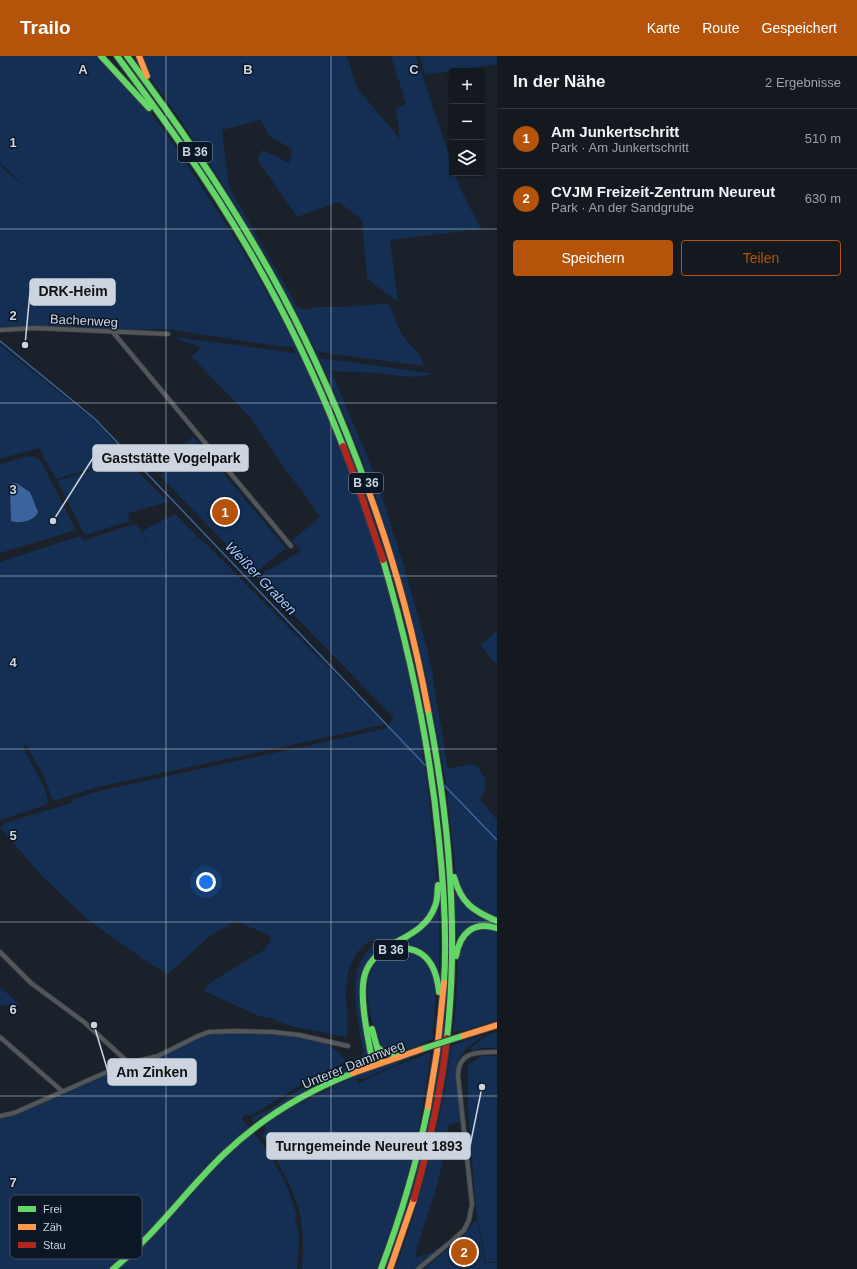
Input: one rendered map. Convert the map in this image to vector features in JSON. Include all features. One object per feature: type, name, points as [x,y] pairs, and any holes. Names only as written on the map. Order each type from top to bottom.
[{"type":"main road","name":"B 36","points":[[101,56],[165,123]]},
{"type":"main road","name":"B 36","points":[[117,56],[220,203],[266,281],[308,365],[342,442],[370,518],[392,587],[417,689],[430,763],[440,855],[444,934],[444,974],[433,1082],[421,1143],[400,1217],[381,1269]]},
{"type":"main road","name":"B 36","points":[[127,56],[208,172],[256,248],[301,331],[339,413],[371,497],[399,584],[421,675],[439,772],[449,864],[452,905],[452,978],[441,1080],[427,1151],[406,1225],[390,1269]]},
{"type":"main road","name":"B 36","points":[[139,56],[152,90]]},
{"type":"main road","points":[[373,1065],[369,1045],[363,993],[364,975],[369,965],[379,953],[414,934],[429,920],[437,898],[437,866],[440,855]]},
{"type":"main road","name":"B 36","points":[[449,864],[456,887],[464,900],[476,911],[497,921]]},
{"type":"main road","points":[[452,978],[455,969],[457,947],[464,935],[470,929],[478,926],[489,925],[497,928]]},
{"type":"main road","name":"B 36","points":[[381,1062],[370,1023],[366,988],[367,978],[374,962],[381,955],[392,949],[402,947],[413,949],[423,954],[432,965],[436,974],[439,987],[438,1014],[440,1024]]},
{"type":"main road","name":"Unterer Dammweg","points":[[142,1244],[217,1160],[245,1134],[293,1101],[318,1088],[381,1062],[497,1025]]},
{"type":"main road","points":[[377,1047],[382,1051],[400,1056]]},
{"type":"main road","name":"Unterer Dammweg","points":[[113,1269],[125,1259]]},
{"type":"street","name":"Bachenweg","points":[[0,330],[35,328],[168,334]]},
{"type":"street","points":[[112,331],[291,546]]},
{"type":"street","points":[[0,952],[31,983],[84,1022],[130,1063]]},
{"type":"street","points":[[0,1116],[14,1113],[62,1091],[130,1063],[158,1056],[209,1032],[273,1032],[299,1035],[348,1046]]},
{"type":"street","points":[[0,1037],[62,1091]]},
{"type":"street","points":[[418,1269],[461,1233],[469,1220],[472,1204],[458,1076],[459,1067],[462,1060],[475,1052],[497,1052]]},
{"type":"shaded area","points":[[0,56],[99,56],[141,101],[188,166],[240,246],[273,304],[304,364],[331,425],[356,488],[377,552],[395,617],[411,682],[423,748],[421,749],[426,771],[435,856],[437,883],[435,897],[423,924],[366,965],[369,1055],[366,1062],[316,1084],[253,1122],[253,1117],[268,1110],[307,1084],[338,1068],[349,1064],[351,1066],[351,1063],[361,1057],[363,1051],[357,1018],[355,994],[357,971],[364,956],[376,941],[368,942],[362,947],[350,965],[346,985],[347,1037],[300,1028],[275,1021],[275,1019],[259,1016],[204,991],[211,982],[264,950],[271,940],[269,935],[235,921],[210,936],[168,974],[150,964],[87,919],[40,874],[0,827],[11,821],[72,803],[71,800],[99,791],[384,729],[391,722],[393,717],[257,577],[301,551],[292,541],[320,517],[287,472],[250,417],[192,357],[201,347],[179,340],[175,337],[296,354],[293,347],[284,347],[165,329],[137,330],[111,329],[112,326],[110,329],[56,326],[55,323],[55,326],[0,328],[0,164],[6,171],[26,187],[0,163]],"holes":[[[102,272],[137,330],[102,273],[90,273]]]},
{"type":"shaded area","points":[[141,56],[347,56],[357,88],[400,139],[396,108],[406,104],[391,56],[416,56],[449,156],[449,176],[456,176],[459,186],[481,229],[390,240],[398,302],[367,279],[362,220],[339,202],[297,217],[257,159],[263,150],[289,163],[292,149],[269,136],[261,120],[222,130],[229,187],[297,306],[306,310],[317,307],[388,304],[401,333],[420,357],[424,366],[318,351],[320,358],[430,373],[430,375],[408,377],[380,373],[331,371],[366,453],[403,563],[426,644],[433,676],[448,769],[472,764],[478,767],[485,779],[485,789],[480,799],[497,820],[497,919],[467,902],[456,875],[445,774],[418,641],[401,577],[381,513],[358,450],[304,327],[272,267],[211,166],[148,74]]},
{"type":"shaded area","points":[[420,56],[497,56],[497,64],[471,68],[449,68],[449,71],[425,75]]},
{"type":"shaded area","points":[[0,345],[94,420],[126,455],[121,460],[56,479],[39,448],[0,459]]},
{"type":"shaded area","points":[[193,437],[286,548],[256,572],[253,572],[160,476],[180,459],[175,451]]},
{"type":"shaded area","points":[[28,456],[37,458],[42,463],[76,530],[0,553],[0,466],[2,464]]},
{"type":"shaded area","points":[[126,460],[168,502],[128,513],[130,521],[85,535],[57,481]]},
{"type":"shaded area","points":[[12,483],[16,483],[30,492],[38,512],[34,518],[22,522],[11,521],[10,490]]},
{"type":"shaded area","points":[[175,514],[199,538],[154,560],[200,538],[384,723],[382,725],[98,787],[53,801],[43,775],[26,745],[23,747],[45,789],[48,802],[45,805],[0,820],[0,562],[80,536],[83,541],[127,526],[138,525],[154,558],[142,531]]},
{"type":"shaded area","points":[[497,631],[497,665],[480,645]]},
{"type":"shaded area","points":[[434,777],[437,779],[440,804],[449,945],[447,1008],[442,1049],[426,1145],[410,1201],[387,1269],[384,1269],[408,1201],[446,986]]},
{"type":"shaded area","points":[[456,893],[492,923],[457,940]]},
{"type":"shaded area","points":[[439,902],[439,973],[432,961],[397,945],[405,941]]},
{"type":"shaded area","points":[[474,929],[497,930],[497,1020],[462,1031],[453,1032],[456,1005],[458,952],[460,945]]},
{"type":"shaded area","points":[[410,950],[428,962],[436,988],[433,1039],[412,1048],[393,1051],[381,1048],[377,1038],[368,1003],[368,980],[372,969],[378,960],[387,953],[393,951]]},
{"type":"shaded area","points":[[0,987],[19,1004],[0,1006]]},
{"type":"shaded area","points":[[497,1032],[497,1048],[482,1048],[471,1051],[470,1048],[490,1034]]},
{"type":"shaded area","points":[[219,1034],[272,1034],[325,1042],[346,1061],[297,1087],[259,1111],[251,1115],[245,1115],[241,1118],[268,1152],[282,1177],[293,1203],[297,1217],[295,1218],[299,1237],[297,1269],[0,1269],[0,1119],[15,1115],[130,1065],[158,1057],[203,1036]]},
{"type":"shaded area","points":[[482,1035],[482,1037],[468,1047],[461,1056],[457,1066],[456,1072],[461,1122],[449,1124],[444,1156],[436,1189],[417,1247],[416,1257],[429,1254],[451,1238],[414,1269],[395,1269],[414,1214],[430,1159],[442,1103],[451,1046]]},
{"type":"shaded area","points":[[424,1052],[363,1079],[355,1078],[359,1083],[395,1066],[431,1052],[411,1163],[404,1190],[376,1269],[302,1269],[303,1232],[299,1209],[291,1187],[262,1135],[266,1130],[264,1125],[290,1108],[349,1078]]},
{"type":"shaded area","points":[[482,1056],[497,1056],[497,1262],[486,1262],[476,1211],[468,1109],[468,1065]]},
{"type":"shaded area","points":[[477,1219],[485,1263],[497,1263],[497,1269],[424,1269],[456,1242]]},
{"type":"waterway","name":"Weißer Graben","points":[[0,341],[95,419],[426,766]]},
{"type":"waterway","name":"Weißer Graben","points":[[444,785],[497,840]]},
{"type":"traffic: fast","points":[[101,56],[149,108]]},
{"type":"traffic: fast","points":[[117,56],[201,173],[247,247],[299,344],[343,446]]},
{"type":"traffic: fast","points":[[127,56],[169,113],[209,172],[265,263],[294,317],[317,365],[338,413],[367,487]]},
{"type":"traffic: fast","points":[[383,560],[402,629],[418,699],[430,770],[444,894],[444,983]]},
{"type":"traffic: fast","points":[[428,710],[442,791],[450,874],[452,956],[447,1038]]},
{"type":"traffic: fast","points":[[454,877],[464,900],[481,914],[497,921]]},
{"type":"traffic: fast","points":[[373,1065],[363,1006],[363,983],[365,974],[371,963],[379,954],[421,927],[429,918],[436,904],[438,885]]},
{"type":"traffic: fast","points":[[456,956],[464,935],[469,931],[481,926],[497,928]]},
{"type":"traffic: fast","points":[[390,950],[411,949],[419,952],[425,957],[435,972],[439,992]]},
{"type":"traffic: fast","points":[[372,1029],[381,1062]]},
{"type":"traffic: fast","points":[[425,1048],[459,1037]]},
{"type":"traffic: fast","points":[[377,1047],[382,1051],[400,1056]]},
{"type":"traffic: fast","points":[[142,1243],[209,1169],[237,1142],[268,1118],[284,1108],[318,1089],[353,1073]]},
{"type":"traffic: fast","points":[[381,1269],[408,1189],[428,1107]]},
{"type":"traffic: fast","points":[[113,1269],[125,1259]]},
{"type":"traffic: slow","points":[[139,56],[147,76]]},
{"type":"traffic: slow","points":[[367,487],[386,542],[410,625],[428,710]]},
{"type":"traffic: slow","points":[[428,1107],[437,1052],[444,983]]},
{"type":"traffic: slow","points":[[459,1037],[497,1025]]},
{"type":"traffic: slow","points":[[353,1073],[425,1048]]},
{"type":"traffic: slow","points":[[390,1269],[414,1199]]},
{"type":"traffic: jam","points":[[343,446],[383,560]]},
{"type":"traffic: jam","points":[[414,1199],[434,1119],[447,1038]]},
{"type":"place","name":"DRK-Heim","points":[[25,345]]},
{"type":"place","name":"Am Junkertschritt","points":[[225,512]]},
{"type":"place","name":"Gaststätte Vogelpark","points":[[53,521]]},
{"type":"place","name":"Am Zinken","points":[[94,1025]]},
{"type":"place","name":"Turngemeinde Neureut 1893","points":[[482,1087]]},
{"type":"place","name":"CVJM Freizeit-Zentrum Neureut","points":[[464,1252]]}]
